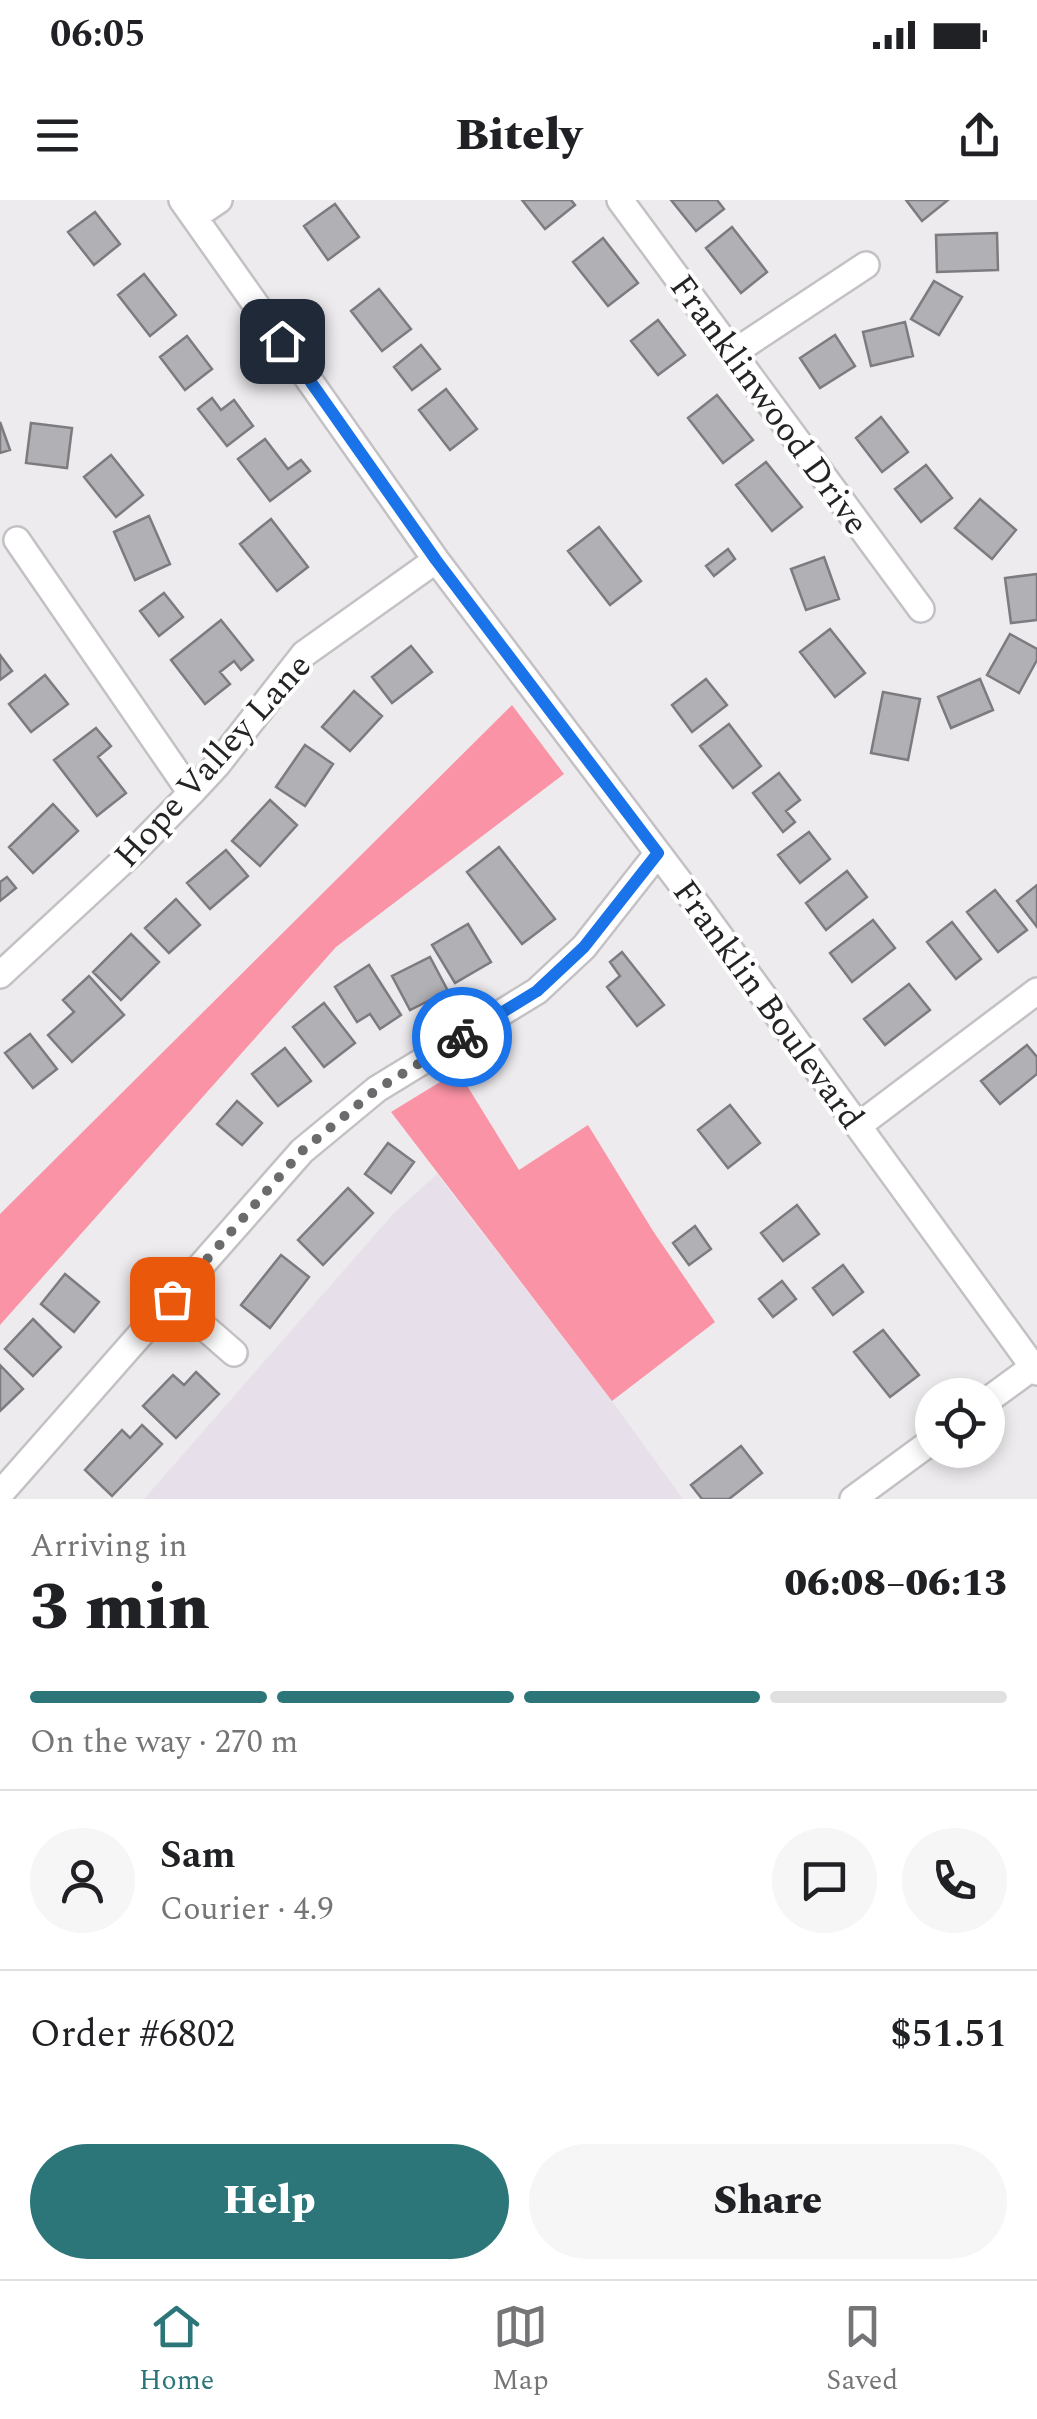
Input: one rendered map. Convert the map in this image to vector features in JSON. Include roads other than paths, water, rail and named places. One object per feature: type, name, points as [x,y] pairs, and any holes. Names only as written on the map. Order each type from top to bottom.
[{"type":"street","points":[[188,208],[219,200]]},
{"type":"street","name":"Franklinwood Drive","points":[[620,200],[921,609]]},
{"type":"street","name":"Franklin Boulevard","points":[[188,208],[436,560],[658,853],[1035,1370]]},
{"type":"street","points":[[733,353],[866,265]]},
{"type":"street","points":[[17,540],[191,793]]},
{"type":"street","name":"Hope Valley Lane","points":[[0,975],[191,793],[304,654],[436,560]]},
{"type":"street","points":[[0,1494],[302,1151],[376,1090],[537,991],[584,947],[658,853]]},
{"type":"street","points":[[858,1126],[1037,991]]},
{"type":"street","points":[[172,1299],[234,1353]]},
{"type":"street","points":[[1005,1389],[1035,1370]]},
{"type":"street","points":[[854,1499],[915,1454]]}]
